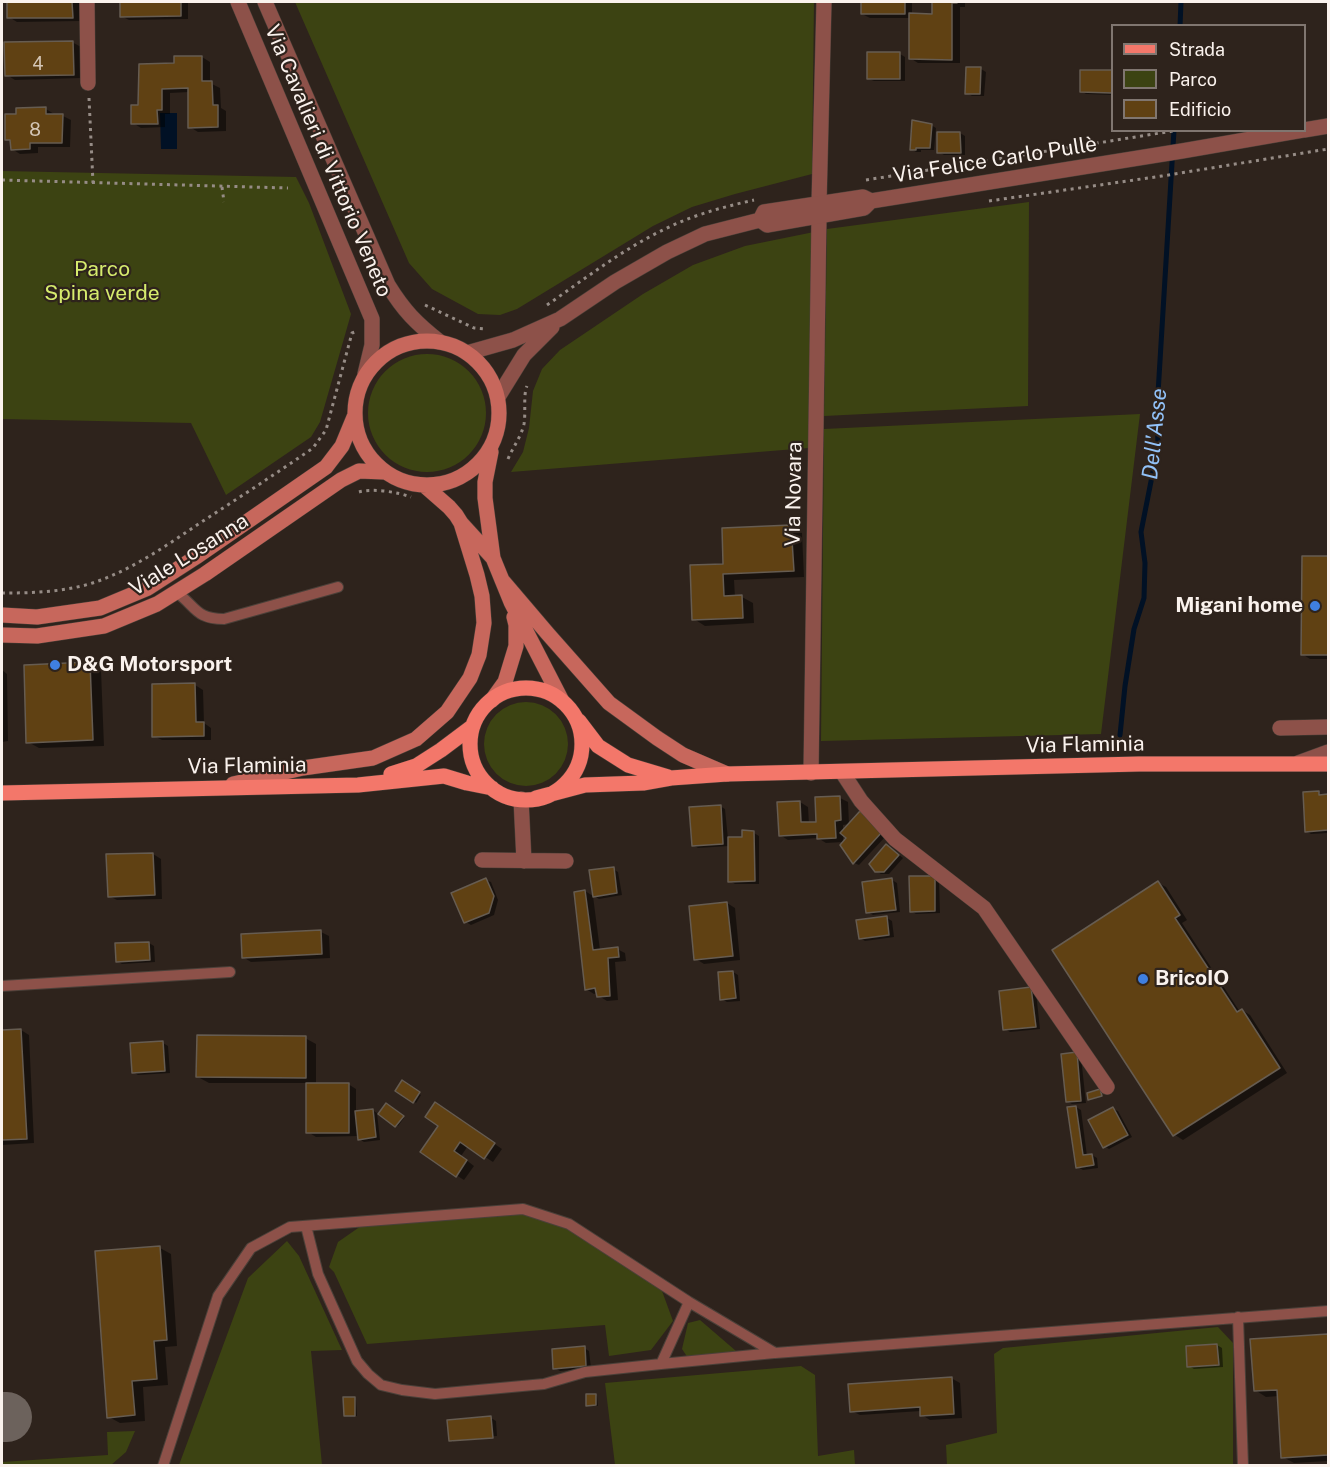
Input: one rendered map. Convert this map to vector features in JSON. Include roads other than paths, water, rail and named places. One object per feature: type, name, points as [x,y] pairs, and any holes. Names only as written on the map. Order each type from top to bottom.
[{"type":"main road","name":"Via Cavalieri di Vittorio Veneto","points":[[426,340],[440,342],[467,353],[487,372],[498,397],[498,425],[489,450],[482,460],[462,476],[450,482],[425,486],[410,484],[384,472],[366,453],[356,429],[354,417],[356,394],[366,374],[380,358],[398,346],[426,340]]},
{"type":"main road","name":"Viale Losanna","points":[[2,615],[37,617],[100,608],[148,588],[326,467],[342,446],[354,417]]},
{"type":"main road","points":[[494,438],[484,482],[493,558],[511,602],[580,731],[581,753],[572,774],[557,790],[547,795],[528,799]]},
{"type":"main road","name":"Viale Losanna","points":[[2,635],[37,636],[104,626],[157,604],[205,574],[341,480],[359,471],[384,472]]},
{"type":"main road","points":[[425,486],[449,507],[493,558]]},
{"type":"main road","points":[[217,788],[303,768],[373,758],[416,739],[447,712],[470,678],[479,655],[484,623],[482,596],[461,523]]},
{"type":"main road","points":[[502,580],[609,703],[683,755],[727,774]]},
{"type":"main road","points":[[492,788],[474,765],[470,746],[477,716],[505,682],[516,646],[516,625],[511,602]]},
{"type":"main road","points":[[492,700],[511,690],[533,688],[554,695],[566,706]]},
{"type":"main road","name":"Via Flaminia","points":[[566,706],[598,746],[628,765],[670,778]]},
{"type":"main road","points":[[358,785],[416,766],[473,726]]},
{"type":"main road","name":"Via Flaminia","points":[[2,793],[358,785],[444,776],[492,788],[501,794],[528,799],[585,785],[643,783],[670,778],[727,774],[1129,765],[1329,764]]},
{"type":"street","points":[[87,2],[88,83]]},
{"type":"street","name":"Via Cavalieri di Vittorio Veneto","points":[[238,2],[372,318],[372,345],[366,374]]},
{"type":"street","name":"Via Cavalieri di Vittorio Veneto","points":[[265,2],[388,285],[407,313],[440,342]]},
{"type":"street","name":"Via Novara","points":[[811,773],[824,2]]},
{"type":"street","name":"Via Felice Carlo Pullè","points":[[1306,130],[1329,126]]},
{"type":"street","name":"Via Felice Carlo Pullè","points":[[498,397],[524,355],[560,320],[615,282],[667,252],[705,234],[760,220],[764,212],[819,210],[862,197],[871,201],[1182,152],[1293,132]]},
{"type":"street","name":"Via Felice Carlo Pullè","points":[[467,353],[513,340],[560,320]]},
{"type":"street","points":[[1280,728],[1329,727]]},
{"type":"street","points":[[1295,764],[1329,752]]},
{"type":"street","points":[[842,772],[861,801],[895,839],[984,908],[1107,1087]]},
{"type":"street","points":[[524,861],[528,799]]},
{"type":"street","points":[[482,860],[566,861]]},
{"type":"lane","points":[[176,592],[185,598],[194,610],[204,616],[224,619],[338,586]]},
{"type":"lane","points":[[2,986],[230,972]]},
{"type":"lane","points":[[163,1466],[218,1296],[251,1248],[290,1227],[523,1209],[569,1224],[690,1302],[775,1353]]},
{"type":"lane","points":[[306,1226],[318,1274],[357,1361],[381,1385],[435,1394],[544,1384],[585,1372],[775,1353],[1329,1311]]},
{"type":"lane","points":[[661,1364],[690,1302]]},
{"type":"lane","points":[[1238,1317],[1244,1466]]},
{"type":"water","points":[[160,113],[177,113],[177,149],[161,149]]},
{"type":"waterway","name":"Dell'Asse","points":[[1180,24],[1181,2]]},
{"type":"waterway","name":"Dell'Asse","points":[[1120,735],[1134,629],[1144,598],[1145,563],[1141,532],[1158,446],[1157,410],[1174,132]]},
{"type":"place","name":"Migani home","points":[[1315,606]]},
{"type":"place","name":"D&G Motorsport","points":[[55,665]]},
{"type":"place","name":"BricoIO","points":[[1143,979]]},
{"type":"park label","name":"Parco Spina verde","points":[[102,282]]}]
